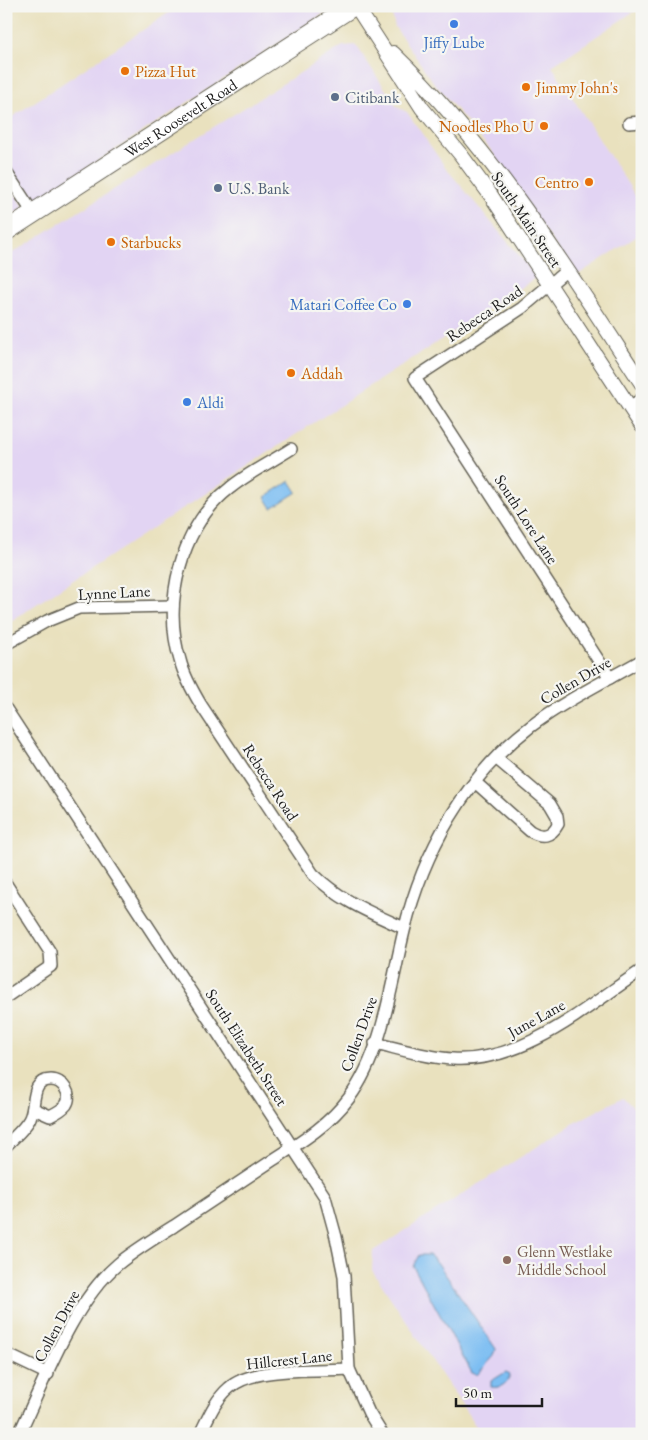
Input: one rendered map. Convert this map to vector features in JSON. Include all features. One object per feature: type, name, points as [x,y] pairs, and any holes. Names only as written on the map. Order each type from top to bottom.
[{"type":"main road","name":"West Roosevelt Road","points":[[6,230],[354,6]]},
{"type":"street","name":"South Main Street","points":[[354,6],[422,108],[461,155],[492,197],[642,426]]},
{"type":"street","name":"South Main Street","points":[[376,37],[411,71],[481,150],[567,270],[642,384]]},
{"type":"street","points":[[629,123],[642,122]]},
{"type":"street","points":[[6,172],[33,213]]},
{"type":"street","name":"Rebecca Road","points":[[415,378],[522,308],[567,270]]},
{"type":"street","name":"South Lore Lane","points":[[415,378],[610,678]]},
{"type":"street","points":[[629,407],[642,399]]},
{"type":"street","name":"Rebecca Road","points":[[291,449],[229,488],[196,524],[181,561],[172,606],[176,645],[189,685],[304,862],[324,885],[337,895],[404,928]]},
{"type":"street","name":"Lynne Lane","points":[[6,644],[47,620],[79,608],[172,606]]},
{"type":"street","name":"Collen Drive","points":[[19,1434],[80,1309],[94,1289],[117,1265],[293,1147],[326,1122],[346,1102],[360,1079],[375,1044],[389,997],[404,928],[419,880],[438,836],[453,811],[475,782],[532,726],[642,660]]},
{"type":"street","name":"South Elizabeth Street","points":[[6,709],[325,1198],[344,1276],[349,1369],[369,1413],[382,1434]]},
{"type":"street","points":[[475,782],[530,831],[539,836],[547,836],[554,831],[558,824],[554,810],[497,759]]},
{"type":"street","points":[[6,884],[50,952],[51,966],[6,997]]},
{"type":"street","name":"June Lane","points":[[375,1044],[452,1060],[489,1056],[510,1051],[539,1038],[642,970]]},
{"type":"street","points":[[6,1146],[29,1120],[34,1109]]},
{"type":"street","points":[[6,1354],[48,1374]]},
{"type":"street","name":"Hillcrest Lane","points":[[200,1434],[220,1397],[240,1380],[252,1376],[276,1373],[349,1369]]},
{"type":"shaded area","points":[[179,6],[335,6],[33,203],[6,163],[6,121]]},
{"type":"shaded area","points":[[395,6],[642,6],[552,66],[642,206],[642,233],[576,276],[490,149],[434,83],[395,27],[392,14]]},
{"type":"shaded area","points":[[356,45],[397,107],[407,112],[445,167],[537,277],[6,624],[6,257],[343,46]]},
{"type":"shaded area","points":[[6,180],[24,207],[6,219]]},
{"type":"shaded area","name":"Glenn Westlake Middle School","points":[[623,1097],[642,1117],[642,1434],[481,1434],[372,1270],[373,1251],[576,1122]]},
{"type":"water","points":[[290,481],[297,492],[272,508],[265,497]]},
{"type":"water","points":[[419,1255],[429,1255],[437,1262],[496,1349],[494,1356],[477,1375],[472,1373],[413,1266]]},
{"type":"water","points":[[506,1372],[510,1374],[506,1383],[498,1387],[491,1387],[491,1381]]},
{"type":"place","name":"Jiffy Lube","points":[[454,24]]},
{"type":"place","name":"Pizza Hut","points":[[125,71]]},
{"type":"place","name":"Jimmy John's","points":[[526,87]]},
{"type":"place","name":"Citibank","points":[[335,97]]},
{"type":"place","name":"Noodles Pho U","points":[[544,126]]},
{"type":"place","name":"Centro","points":[[589,182]]},
{"type":"place","name":"U.S. Bank","points":[[218,188]]},
{"type":"place","name":"Starbucks","points":[[111,242]]},
{"type":"place","name":"Matari Coffee Co","points":[[407,304]]},
{"type":"place","name":"Addah","points":[[291,373]]},
{"type":"place","name":"Aldi","points":[[187,402]]},
{"type":"place","name":"Glenn Westlake Middle School","points":[[507,1260]]}]
